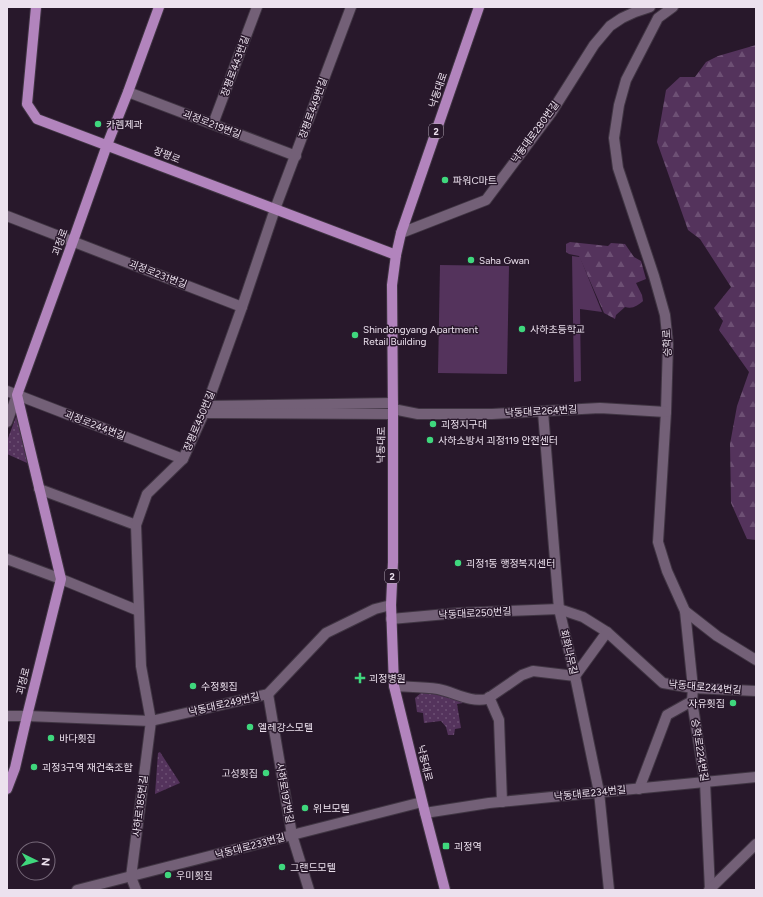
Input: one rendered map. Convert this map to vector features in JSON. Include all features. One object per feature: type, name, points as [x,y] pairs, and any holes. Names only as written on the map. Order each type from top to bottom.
[{"type":"main road","name":"장평로","points":[[36,7],[27,104],[37,119],[396,255]]},
{"type":"main road","name":"괴정로","points":[[7,789],[15,768],[26,716],[61,579],[17,395],[107,145],[159,7]]},
{"type":"main road","name":"낙동대로","points":[[445,890],[394,686],[391,620],[393,409],[392,285],[401,233],[479,7]]},
{"type":"street","name":"장평로443번길","points":[[213,124],[257,7]]},
{"type":"street","name":"장평로449번길","points":[[275,209],[351,7]]},
{"type":"street","name":"낙동대로280번길","points":[[401,233],[486,200],[551,113],[594,44],[610,26],[622,18],[650,7]]},
{"type":"street","name":"승학로","points":[[673,7],[658,18],[626,80],[619,104],[614,138],[618,168],[654,276],[665,315],[668,344],[666,412],[658,542],[667,572],[685,611],[717,636],[756,660]]},
{"type":"street","name":"괴정로219번길","points":[[128,92],[296,156]]},
{"type":"street","name":"장평로450번길","points":[[151,721],[141,666],[136,525],[148,494],[183,459],[205,410],[275,209]]},
{"type":"street","name":"괴정로231번길","points":[[7,216],[242,307]]},
{"type":"street","name":"괴정로244번길","points":[[7,391],[183,459]]},
{"type":"street","points":[[7,422],[17,395]]},
{"type":"street","name":"낙동대로264번길","points":[[205,410],[393,409],[418,414],[492,414],[600,408],[666,412]]},
{"type":"street","name":"회화나무길","points":[[543,412],[559,609],[575,676],[599,792],[609,890]]},
{"type":"street","points":[[40,489],[136,525]]},
{"type":"street","points":[[7,559],[139,611]]},
{"type":"street","name":"낙동대로249번길","points":[[7,716],[151,721],[268,694],[326,633],[375,609],[391,605]]},
{"type":"street","name":"낙동대로250번길","points":[[391,620],[458,613],[559,609]]},
{"type":"street","name":"낙동대로244번길","points":[[559,609],[583,617],[607,632],[663,683],[693,688],[756,691]]},
{"type":"street","name":"승학로224번길","points":[[685,611],[693,688],[692,701],[705,782],[710,890]]},
{"type":"street","points":[[394,686],[439,690],[480,701],[489,698],[522,675],[533,671],[575,676],[607,632]]},
{"type":"street","name":"사하로197번길","points":[[268,694],[292,835],[309,890]]},
{"type":"street","points":[[489,698],[499,720],[502,802]]},
{"type":"street","points":[[639,789],[667,715],[692,701]]},
{"type":"street","name":"사하로185번길","points":[[136,890],[131,877],[151,721]]},
{"type":"street","name":"낙동대로234번길","points":[[425,813],[502,802],[756,777]]},
{"type":"street","name":"낙동대로233번길","points":[[77,890],[422,802]]},
{"type":"street","points":[[710,890],[756,844]]},
{"type":"green space","points":[[756,45],[756,540],[747,539],[731,503],[730,444],[737,406],[749,372],[719,330],[723,321],[714,308],[731,287],[700,239],[688,230],[657,142],[666,90],[680,77],[695,77],[706,62],[718,56]]},
{"type":"green space","points":[[570,242],[608,246],[611,243],[625,244],[634,257],[641,261],[646,279],[636,283],[642,295],[643,301],[635,307],[625,307],[616,315],[615,319],[604,313],[579,256],[566,252],[566,244]]},
{"type":"green space","points":[[572,256],[580,257],[602,312],[580,309],[581,381],[574,382]]},
{"type":"green space","points":[[440,265],[509,266],[507,374],[438,373]]},
{"type":"green space","points":[[21,403],[36,467],[7,454],[7,441]]},
{"type":"green space","points":[[429,691],[463,700],[463,703],[457,704],[461,728],[455,729],[454,735],[448,735],[446,727],[441,721],[424,723],[423,713],[417,712],[415,698],[421,693]]},
{"type":"green space","points":[[160,752],[180,783],[155,794],[158,753]]},
{"type":"place","name":"카렘제과","points":[[98,124]]},
{"type":"place","name":"파워C마트","points":[[445,180]]},
{"type":"place","name":"Saha Gwan","points":[[471,260]]},
{"type":"place","name":"사하초등학교","points":[[522,329]]},
{"type":"place","name":"Shindongyang Apartment Retail Building","points":[[355,335]]},
{"type":"place","name":"괴정지구대","points":[[433,424]]},
{"type":"place","name":"사하소방서 괴정119 안전센터","points":[[430,440]]},
{"type":"place","name":"괴정1동 행정복지센터","points":[[458,563]]},
{"type":"place","name":"괴정병원","points":[[360,678]]},
{"type":"place","name":"수정횟집","points":[[193,686]]},
{"type":"place","name":"자유횟집","points":[[733,703]]},
{"type":"place","name":"엘레강스모텔","points":[[250,727]]},
{"type":"place","name":"바다횟집","points":[[51,738]]},
{"type":"place","name":"괴정3구역 재건축조합","points":[[34,767]]},
{"type":"place","name":"고성횟집","points":[[266,773]]},
{"type":"place","name":"위브모텔","points":[[305,808]]},
{"type":"place","name":"괴정역","points":[[446,846]]},
{"type":"place","name":"그랜드모텔","points":[[282,867]]},
{"type":"place","name":"우미횟집","points":[[168,875]]}]
